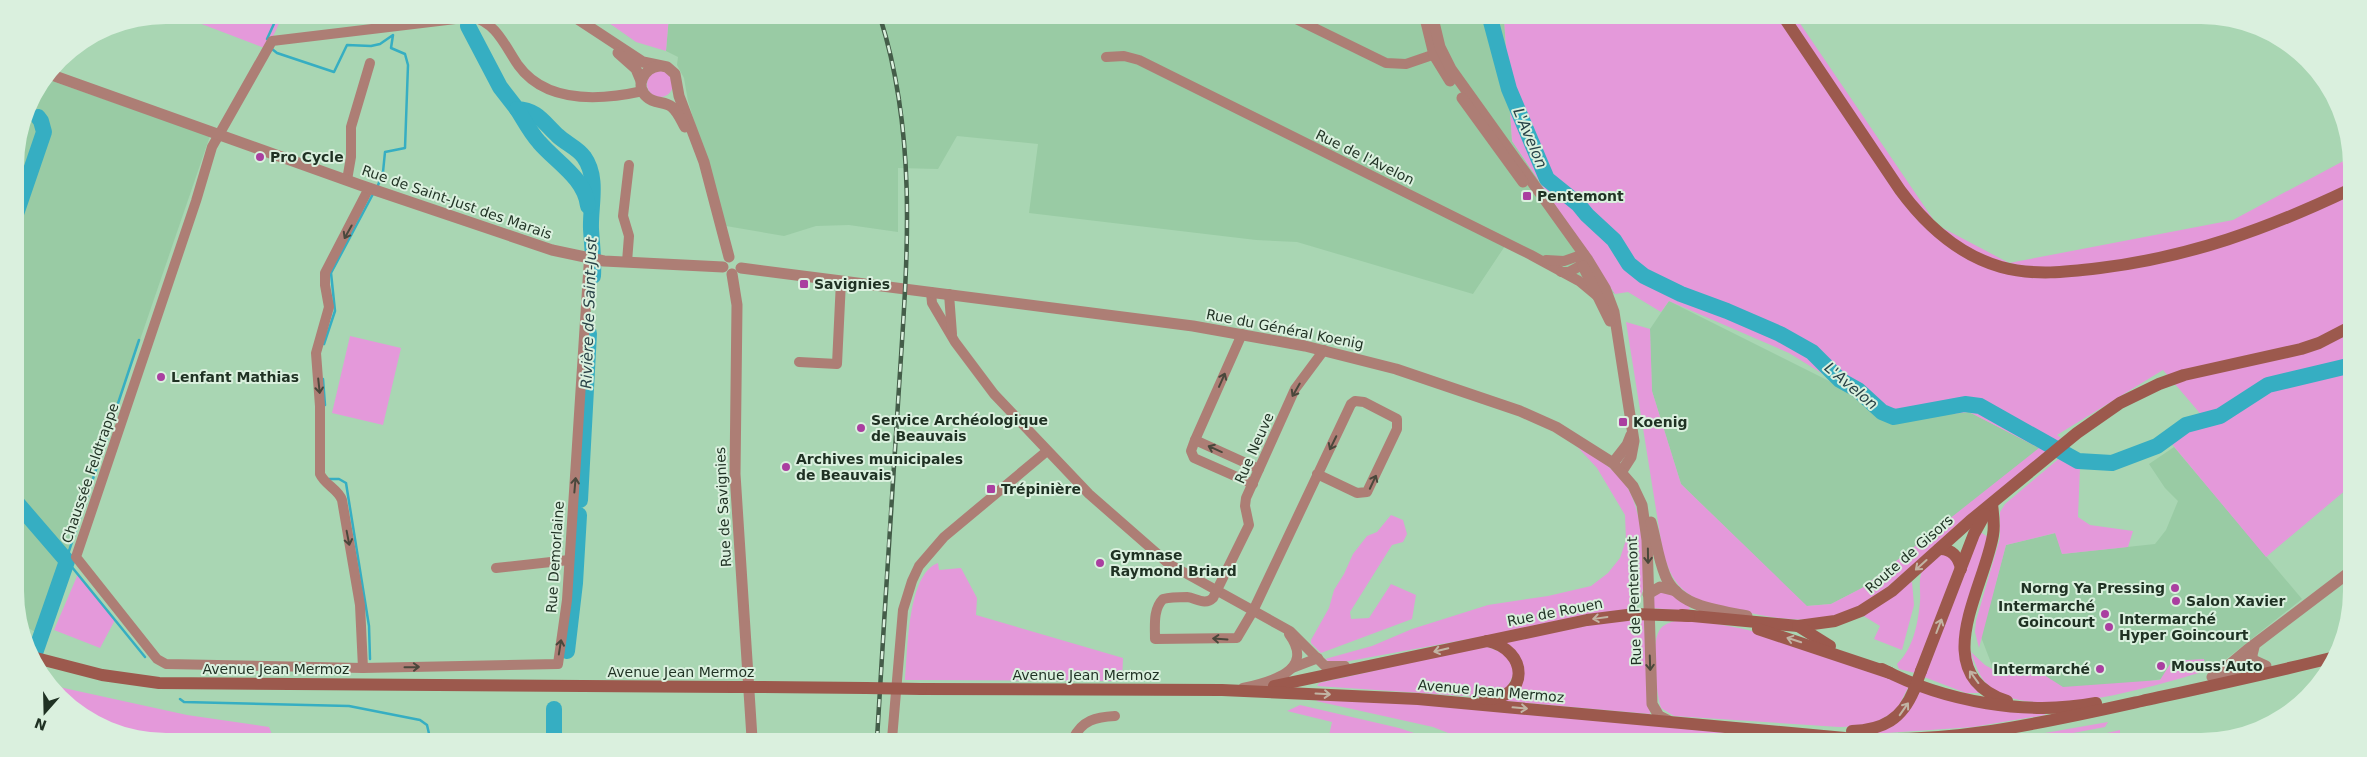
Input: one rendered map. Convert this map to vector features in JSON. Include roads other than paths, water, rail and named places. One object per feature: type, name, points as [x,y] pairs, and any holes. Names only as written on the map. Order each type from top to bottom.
[{"type":"main road","points":[[1788,24],[1900,190],[1920,215],[1959,247],[2001,267],[2032,272],[2060,272],[2123,265],[2169,257],[2242,236],[2343,193]]},
{"type":"main road","name":"Route de Gisors","points":[[1682,615],[1792,626],[1835,620],[1867,608],[1892,591],[2077,433],[2129,398],[2167,381],[2205,370],[2301,349],[2319,343],[2343,331]]},
{"type":"main road","points":[[1992,504],[1993,538],[1965,636],[1963,648],[1966,663],[1977,682],[1998,698],[2027,706],[2066,708]]},
{"type":"main road","points":[[1775,730],[1848,731],[1878,728],[1892,721],[1900,714],[1914,690],[1961,569],[1975,521],[1987,527],[1993,538]]},
{"type":"main road","points":[[1939,549],[1946,549],[1953,553],[1959,560],[1961,569]]},
{"type":"main road","name":"Rue de Rouen","points":[[1222,690],[1296,683],[1587,620],[1649,614],[1682,615],[1773,633],[1890,673]]},
{"type":"main road","points":[[1792,626],[1830,646],[1890,673],[1972,700],[2027,708],[2066,708],[2131,700],[2215,680],[2326,659]]},
{"type":"main road","points":[[1448,701],[1497,699],[1506,695],[1515,685],[1519,669],[1513,654],[1501,645],[1483,641]]},
{"type":"main road","points":[[2215,680],[2235,672],[2329,654]]},
{"type":"main road","name":"Avenue Jean Mermoz","points":[[41,659],[102,675],[160,683],[1222,690],[1448,701],[1676,723],[1805,733]]},
{"type":"main road","name":"Avenue Jean Mermoz","points":[[1981,733],[2033,726],[2131,700]]},
{"type":"street","points":[[219,134],[272,41],[410,24]]},
{"type":"street","points":[[489,24],[523,71],[548,88],[569,94],[597,98],[642,86]]},
{"type":"street","points":[[584,24],[643,62],[672,71],[677,78],[680,100],[697,145],[726,262],[726,272],[737,271],[842,281],[931,292],[932,302],[953,337],[994,394],[1046,451],[1089,494],[1162,558],[1294,635],[1325,666],[1381,664]]},
{"type":"street","points":[[1306,24],[1386,64],[1406,64],[1438,53]]},
{"type":"street","points":[[1427,24],[1438,53],[1610,300],[1615,317],[1634,441],[1634,450],[1630,461],[1622,471]]},
{"type":"street","points":[[1434,24],[1438,53]]},
{"type":"street","points":[[590,28],[636,69],[649,99],[672,108],[697,145]]},
{"type":"street","name":"Rue de l'Avelon","points":[[1106,58],[1124,56],[1139,60],[1531,255],[1587,287],[1603,304]]},
{"type":"street","points":[[347,180],[351,157],[351,128],[370,63]]},
{"type":"street","points":[[642,86],[647,70],[659,66]]},
{"type":"street","name":"Rue de Saint-Just des Marais","points":[[55,76],[507,236],[593,259],[627,262],[726,262]]},
{"type":"street","points":[[659,102],[671,98],[678,86]]},
{"type":"street","name":"Chaussée Feldtrappe","points":[[219,134],[210,151],[182,245],[76,557],[157,659],[166,664],[364,668]]},
{"type":"street","points":[[627,262],[629,236],[623,216],[629,165]]},
{"type":"street","points":[[364,668],[360,605],[342,500],[339,494],[324,482],[320,474],[320,406],[316,353],[329,307],[325,284],[326,273],[369,188]]},
{"type":"street","points":[[1531,255],[1558,262],[1581,258]]},
{"type":"street","points":[[726,262],[738,258],[741,263],[737,271]]},
{"type":"street","points":[[1561,272],[1572,271],[1581,258]]},
{"type":"street","points":[[1581,258],[1603,304],[1620,354]]},
{"type":"street","name":"Rue Demorlaine","points":[[364,668],[558,664],[566,609],[585,319],[593,259]]},
{"type":"street","name":"Rue de Savignies","points":[[737,271],[735,474],[752,733]]},
{"type":"street","points":[[799,362],[837,364],[842,281]]},
{"type":"street","name":"Rue du Général Koenig","points":[[931,292],[1242,334],[1324,350],[1377,363],[1520,411],[1565,432],[1613,462]]},
{"type":"street","points":[[949,294],[953,337]]},
{"type":"street","points":[[1242,334],[1191,451],[1194,458],[1253,484]]},
{"type":"street","name":"Rue Neuve","points":[[1217,591],[1249,525],[1245,502],[1259,469],[1295,389],[1324,350]]},
{"type":"street","points":[[1217,591],[1209,601],[1199,601],[1188,597],[1163,599],[1158,605],[1155,616],[1155,639],[1235,639],[1253,611],[1317,474],[1353,403],[1364,402],[1397,420],[1397,429],[1367,492],[1357,493],[1317,474]]},
{"type":"street","points":[[1613,462],[1629,443],[1632,428]]},
{"type":"street","points":[[1195,440],[1259,469]]},
{"type":"street","points":[[893,733],[903,610],[908,591],[919,566],[944,537],[1046,451]]},
{"type":"street","name":"Rue de Pentemont","points":[[1613,462],[1637,491],[1646,520],[1653,706],[1662,718],[1676,723]]},
{"type":"street","points":[[1637,491],[1648,512],[1664,573],[1676,591],[1691,602],[1701,606],[1792,626]]},
{"type":"street","points":[[496,568],[570,560]]},
{"type":"street","points":[[2215,680],[2256,644],[2343,577]]},
{"type":"street","points":[[1648,594],[1653,589],[1660,587],[1676,591]]},
{"type":"street","points":[[1283,628],[1292,638],[1295,649],[1292,668]]},
{"type":"street","points":[[2256,644],[2252,655],[2253,660],[2266,666]]},
{"type":"street","points":[[2235,672],[2256,644]]},
{"type":"street","points":[[1240,689],[1279,679],[1292,668],[1318,658]]},
{"type":"street","points":[[1076,733],[1080,727],[1091,720],[1115,716]]},
{"type":"waterway","points":[[267,39],[274,24]]},
{"type":"waterway","name":"L'Avelon","points":[[1492,24],[1509,89],[1547,179],[1578,204],[1614,240],[1629,264],[1644,276],[1681,294],[1780,334],[1812,352],[1840,380],[1858,390],[1882,412],[1894,417],[1965,404],[1980,406],[2078,461],[2112,463],[2157,446],[2186,425],[2220,416],[2268,385],[2343,367]]},
{"type":"waterway","name":"Rivière de Saint-Just","points":[[468,26],[500,87],[517,109],[535,114],[560,138],[575,148],[589,165],[593,183],[591,220],[593,276]]},
{"type":"waterway","points":[[272,49],[277,53],[334,72],[347,45],[371,46],[380,44],[393,35],[391,48],[405,54],[408,65],[405,148],[385,152],[383,172],[377,188]]},
{"type":"waterway","points":[[517,109],[536,138],[576,179],[586,196],[588,206]]},
{"type":"waterway","points":[[24,191],[44,132],[38,117]]},
{"type":"waterway","points":[[324,344],[335,311],[331,273],[374,192]]},
{"type":"waterway","name":"Rivière de Saint-Just","points":[[580,500],[589,333]]},
{"type":"waterway","points":[[139,340],[67,561],[145,657]]},
{"type":"waterway","points":[[323,379],[325,405]]},
{"type":"waterway","points":[[329,479],[339,479],[346,483],[369,626],[370,659]]},
{"type":"waterway","points":[[24,511],[67,561],[36,650]]},
{"type":"waterway","name":"Rivière de Saint-Just","points":[[567,651],[575,583],[579,515]]},
{"type":"waterway","points":[[180,699],[184,702],[349,706],[420,720],[427,725],[429,733]]},
{"type":"waterway","name":"Rivière de Saint-Just","points":[[554,709],[554,733]]},
{"type":"railway","points":[[877,733],[904,306],[907,209],[901,112],[893,64],[882,24]]},
{"type":"place","name":"Pro Cycle","points":[[260,157]]},
{"type":"place","name":"Pentemont","points":[[1527,196]]},
{"type":"place","name":"Savignies","points":[[804,284]]},
{"type":"place","name":"Lenfant Mathias","points":[[161,377]]},
{"type":"place","name":"Koenig","points":[[1623,422]]},
{"type":"place","name":"Service Archéologique de Beauvais","points":[[861,428]]},
{"type":"place","name":"Archives municipales de Beauvais","points":[[786,467]]},
{"type":"place","name":"Trépinière","points":[[991,489]]},
{"type":"place","name":"Gymnase Raymond Briard","points":[[1100,563]]},
{"type":"place","name":"Norng Ya Pressing","points":[[2175,588]]},
{"type":"place","name":"Salon Xavier","points":[[2176,601]]},
{"type":"place","name":"Intermarché Goincourt","points":[[2105,614]]},
{"type":"place","name":"Intermarché Hyper Goincourt","points":[[2109,627]]},
{"type":"place","name":"Mouss'Auto","points":[[2161,666]]},
{"type":"place","name":"Intermarché","points":[[2100,669]]}]
